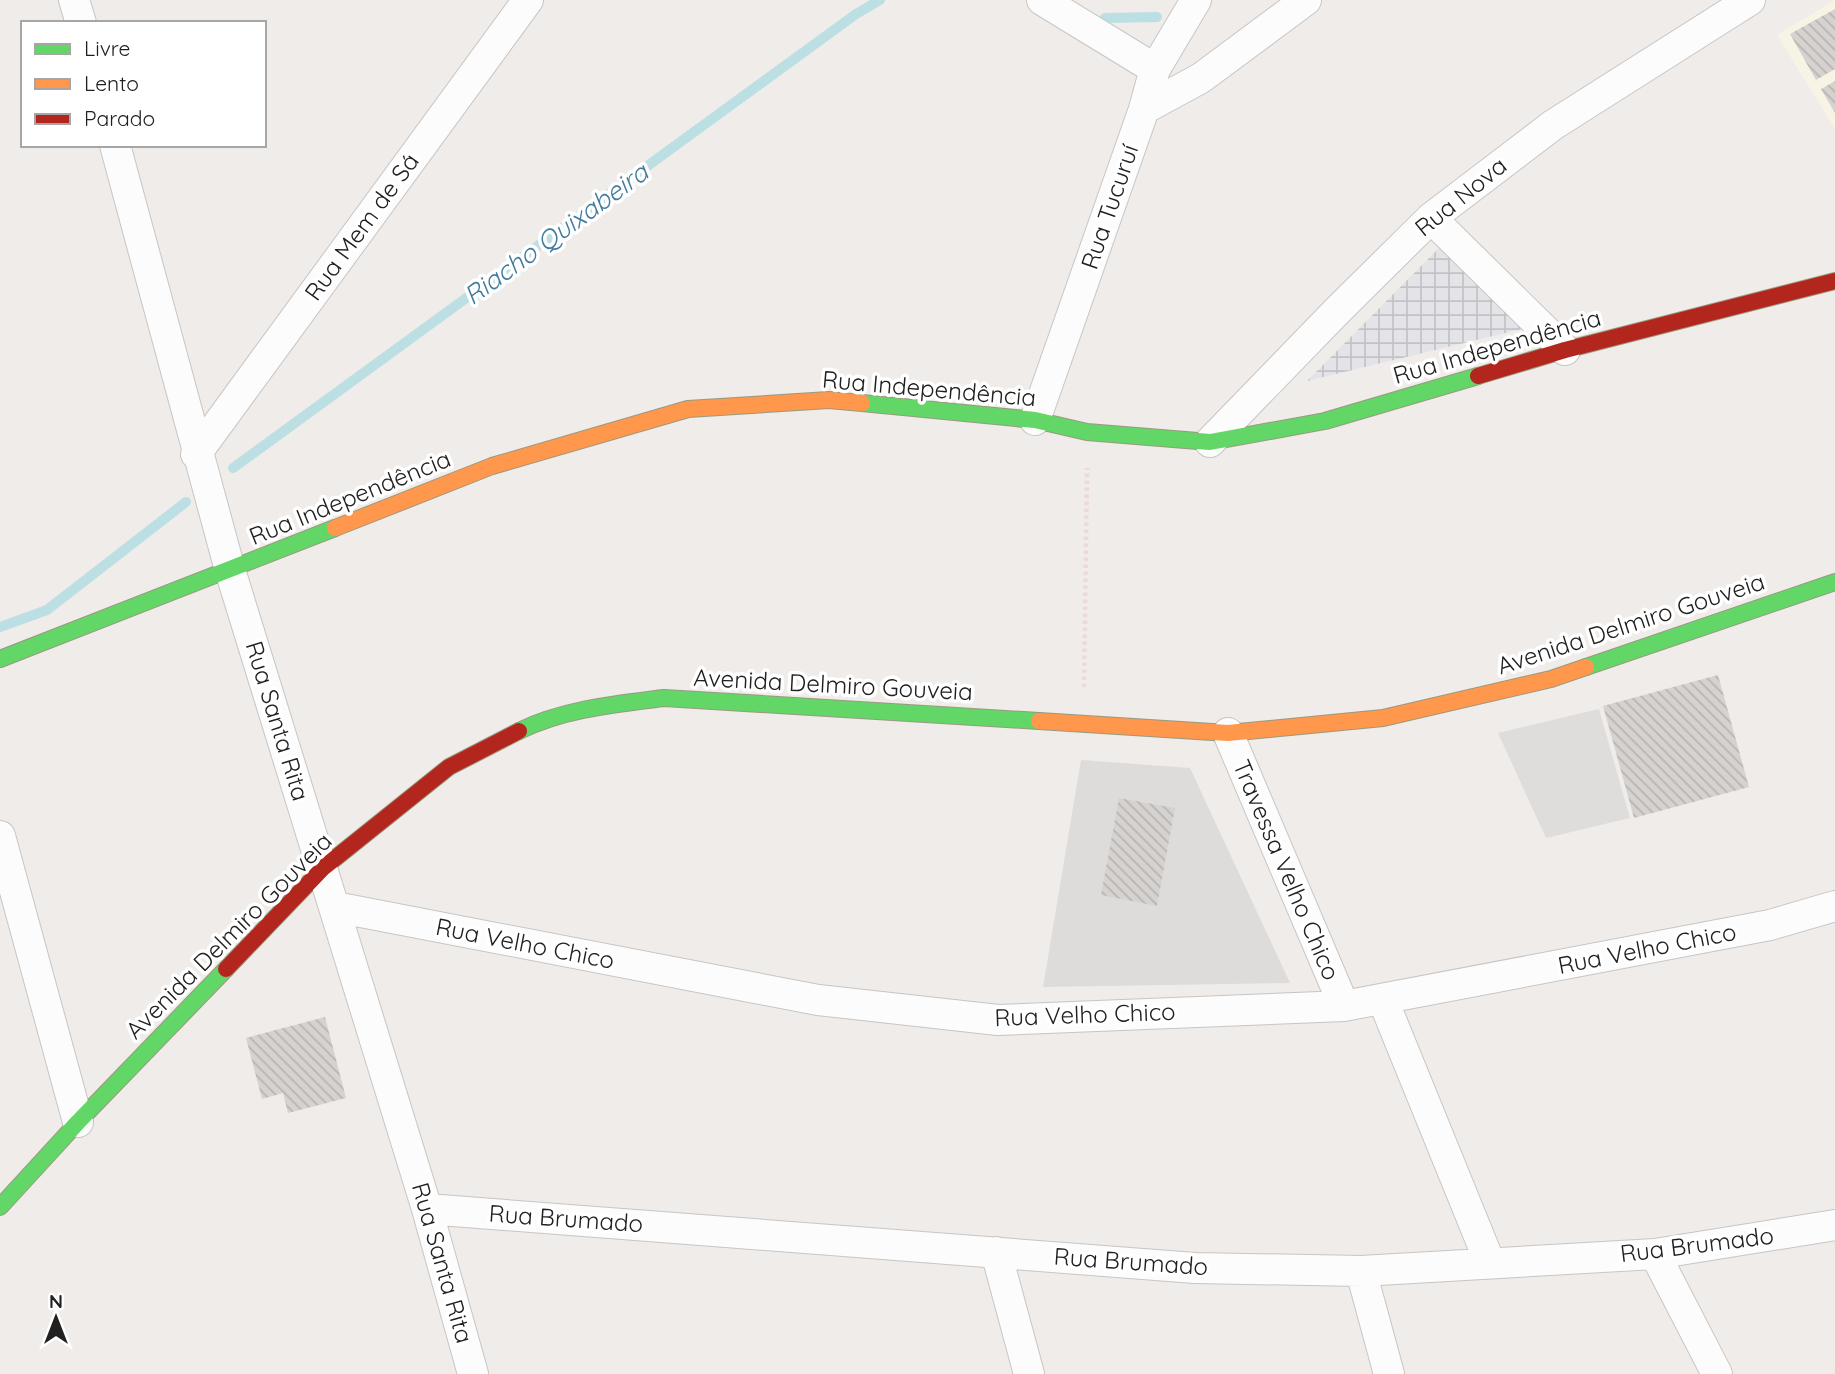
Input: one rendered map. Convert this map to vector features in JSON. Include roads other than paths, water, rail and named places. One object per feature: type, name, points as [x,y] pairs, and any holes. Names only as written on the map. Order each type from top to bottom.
[{"type":"street","points":[[74,0],[80,21]]},
{"type":"street","name":"Rua Mem de Sá","points":[[196,454],[528,0]]},
{"type":"street","points":[[1042,0],[1155,69]]},
{"type":"street","name":"Rua Tucuruí","points":[[1035,419],[1144,109],[1155,69],[1196,0]]},
{"type":"street","points":[[1144,109],[1201,78],[1307,0]]},
{"type":"street","name":"Rua Nova","points":[[1210,442],[1431,218],[1553,125],[1750,0]]},
{"type":"street","name":"Rua Santa Rita","points":[[116,147],[196,454],[427,1209],[473,1374]]},
{"type":"street","points":[[1431,218],[1565,350]]},
{"type":"street","name":"Rua Independência","points":[[0,659],[492,466],[688,409],[829,400],[1035,419],[1087,432],[1210,442],[1325,421],[1565,350],[1835,281]]},
{"type":"street","name":"Avenida Delmiro Gouveia","points":[[0,1207],[78,1122],[323,868],[449,767],[535,723],[608,705],[664,698],[1228,733],[1383,718],[1551,679],[1766,604],[1835,583]]},
{"type":"street","name":"Travessa Velho Chico","points":[[1228,733],[1344,1006]]},
{"type":"street","points":[[0,836],[78,1122]]},
{"type":"street","name":"Rua Velho Chico","points":[[335,907],[818,1000],[998,1020],[1344,1006],[1770,925],[1835,906]]},
{"type":"street","points":[[1383,1000],[1490,1263]]},
{"type":"street","name":"Rua Brumado","points":[[427,1209],[1195,1268],[1361,1271],[1655,1254],[1835,1225]]},
{"type":"street","points":[[996,1252],[1029,1374]]},
{"type":"street","points":[[1655,1254],[1717,1374]]},
{"type":"street","points":[[1361,1271],[1389,1374]]},
{"type":"waterway","name":"Riacho Quixabeira","points":[[233,468],[856,14],[880,0]]},
{"type":"waterway","name":"Riacho Quixabeira","points":[[1105,18],[1157,17]]},
{"type":"waterway","name":"Riacho Quixabeira","points":[[0,627],[47,610],[186,502]]}]
